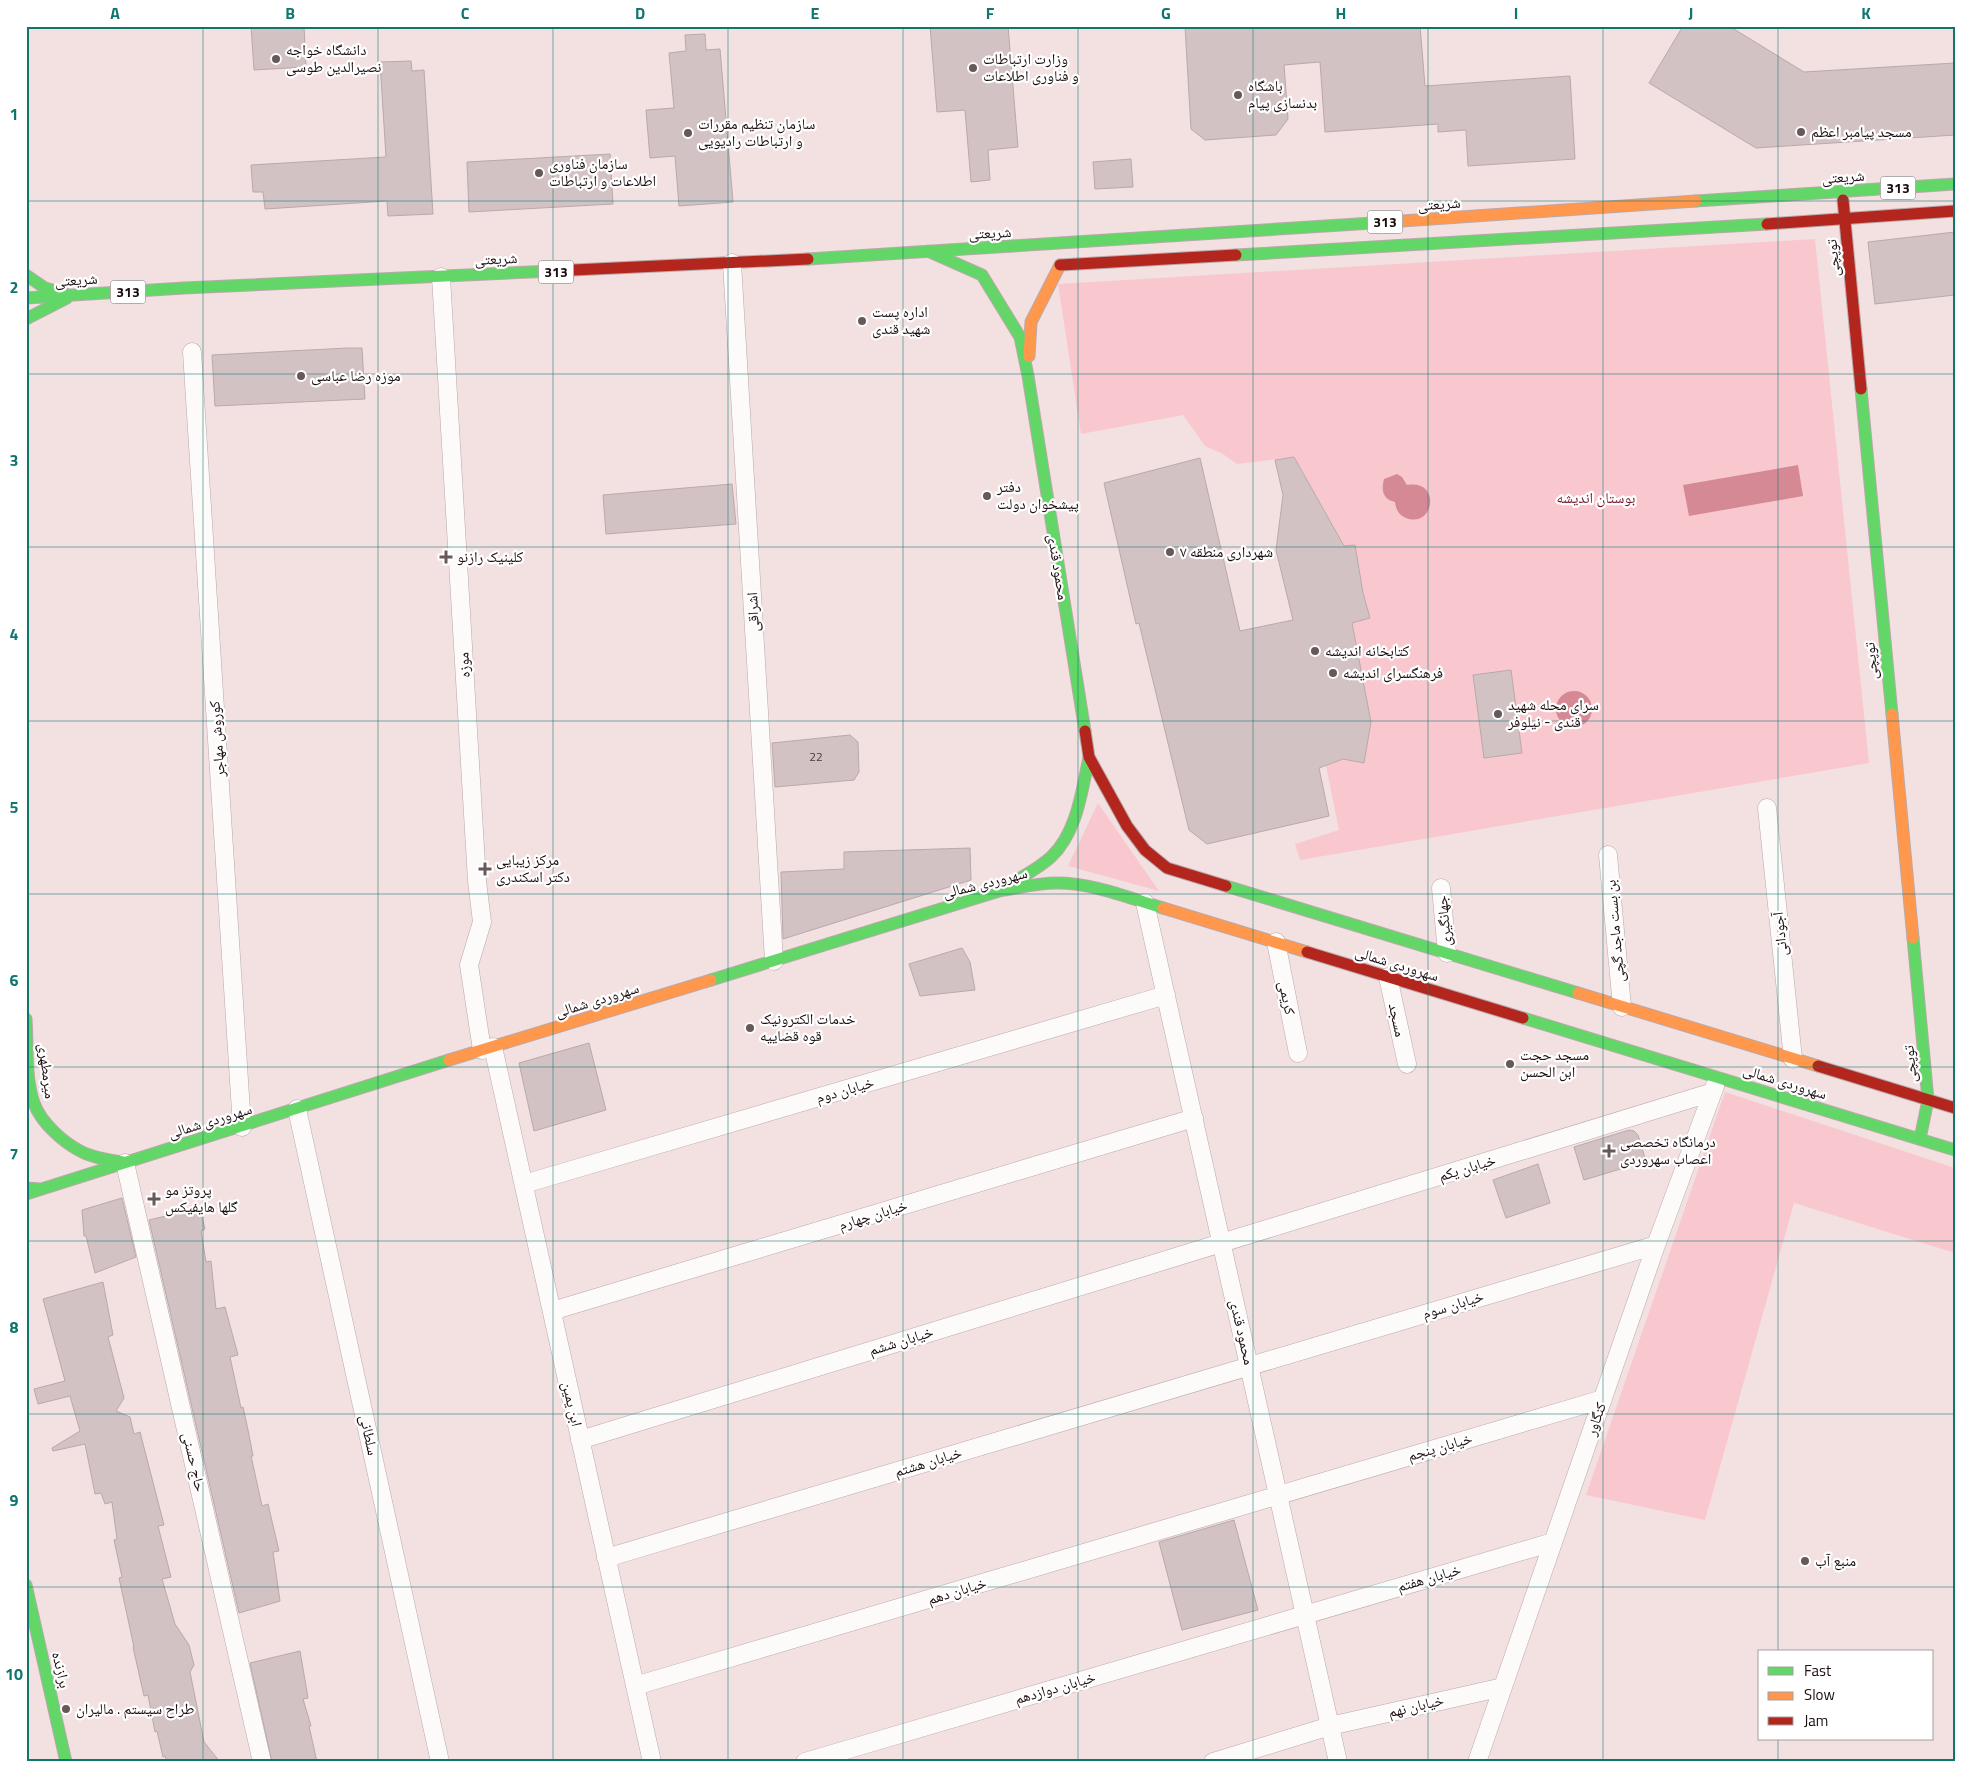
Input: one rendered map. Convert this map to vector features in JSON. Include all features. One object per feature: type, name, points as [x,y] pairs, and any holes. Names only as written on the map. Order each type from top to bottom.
[{"type":"main road","name":"شریعتی","points":[[26,298],[184,288],[732,263],[1842,193],[1955,184]]},
{"type":"main road","name":"توپچی","points":[[1842,193],[1928,1100],[1920,1139]]},
{"type":"main road","name":"313","points":[[1844,219],[1955,211]]},
{"type":"main road","name":"محمود قندی","points":[[1028,376],[1030,322],[1060,265],[1844,219]]},
{"type":"main road","name":"محمود قندی","points":[[928,251],[982,275],[1020,337],[1028,376],[1089,757]]},
{"type":"main road","points":[[26,275],[45,288],[72,295]]},
{"type":"main road","points":[[26,319],[72,295]]},
{"type":"main road","name":"سهروردی شمالی","points":[[1089,757],[1127,826],[1145,850],[1167,868],[1955,1108]]},
{"type":"main road","points":[[999,892],[1052,856],[1064,842],[1075,814],[1089,757]]},
{"type":"main road","name":"سهروردی شمالی","points":[[26,1194],[488,1049],[999,892],[1059,883],[1080,885],[1145,902],[1388,977],[1715,1085],[1955,1150]]},
{"type":"main road","name":"میرمطهری","points":[[26,1019],[35,1105],[43,1118],[82,1152],[126,1163]]},
{"type":"main road","points":[[26,1188],[41,1189]]},
{"type":"main road","name":"برازنده","points":[[26,1585],[66,1762]]},
{"type":"street","name":"اشراقی","points":[[732,263],[774,961]]},
{"type":"street","name":"موزه","points":[[441,277],[477,881],[482,922],[469,965],[488,1049]]},
{"type":"street","name":"کوروش مهاجر","points":[[192,352],[242,1127]]},
{"type":"street","name":"آجودانی","points":[[1767,808],[1793,1059]]},
{"type":"street","name":"بن بست ماجد گچی","points":[[1608,855],[1622,1007]]},
{"type":"street","name":"جهانگیری","points":[[1441,888],[1447,953]]},
{"type":"street","name":"محمود قندی","points":[[1145,902],[1338,1762]]},
{"type":"street","name":"کریمی","points":[[1276,942],[1298,1053]]},
{"type":"street","name":"مسجد","points":[[1388,977],[1407,1064]]},
{"type":"street","name":"خیابان دوم","points":[[524,1184],[1166,995]]},
{"type":"street","name":"ابن یمین","points":[[488,1049],[524,1184],[652,1762]]},
{"type":"street","name":"خیابان یکم","points":[[1222,1243],[1715,1085]]},
{"type":"street","name":"کنگاور","points":[[1477,1762],[1656,1245],[1715,1085]]},
{"type":"street","name":"سلطانی","points":[[297,1109],[440,1762]]},
{"type":"street","name":"خیابان چهارم","points":[[552,1311],[1194,1118]]},
{"type":"street","name":"حاج حسنی","points":[[126,1163],[262,1762]]},
{"type":"street","name":"خیابان ششم","points":[[580,1440],[1222,1243]]},
{"type":"street","name":"خیابان سوم","points":[[1249,1366],[1656,1245]]},
{"type":"street","name":"خیابان هشتم","points":[[606,1558],[1249,1366]]},
{"type":"street","name":"خیابان پنجم","points":[[1278,1495],[1602,1399]]},
{"type":"street","name":"خیابان دهم","points":[[635,1686],[1278,1495]]},
{"type":"street","name":"خیابان هفتم","points":[[1305,1614],[1553,1542]]},
{"type":"street","name":"خیابان دوازدهم","points":[[805,1762],[1305,1614]]},
{"type":"street","name":"خیابان نهم","points":[[1213,1762],[1330,1726],[1503,1687]]},
{"type":"green space","name":"بوستان اندیشه","points":[[1815,239],[1869,763],[1300,860],[1295,844],[1339,830],[1326,766],[1343,759],[1363,763],[1371,722],[1352,623],[1370,618],[1363,593],[1355,545],[1344,546],[1294,457],[1237,464],[1223,454],[1205,446],[1183,415],[1081,434],[1058,284]]},
{"type":"green space","points":[[1098,803],[1159,891],[1068,866]]},
{"type":"green space","points":[[1725,1092],[1955,1168],[1955,1253],[1794,1203],[1705,1520],[1586,1495]]},
{"type":"shaded area","points":[[1798,465],[1803,496],[1689,516],[1683,485]]},
{"type":"shaded area","points":[[1397,474],[1402,477],[1407,485],[1418,485],[1426,489],[1430,503],[1428,511],[1423,517],[1416,519],[1404,517],[1398,512],[1395,502],[1385,497],[1383,491],[1384,479]]},
{"type":"shaded area","points":[[1574,691],[1587,696],[1592,709],[1587,722],[1574,727],[1561,722],[1556,709],[1561,696]]},
{"type":"building","points":[[251,26],[304,26],[306,67],[254,70]]},
{"type":"building","name":"وزارت ارتباطات و فناوری اطلاعات","points":[[930,26],[1008,26],[1018,147],[988,150],[990,180],[971,182],[965,110],[937,112]]},
{"type":"building","points":[[1185,26],[1420,26],[1425,86],[1570,76],[1575,159],[1468,166],[1466,130],[1438,132],[1438,124],[1325,132],[1320,62],[1284,65],[1288,119],[1276,135],[1205,140],[1191,129]]},
{"type":"building","points":[[1683,26],[1729,26],[1804,72],[1955,63],[1955,135],[1756,148],[1649,83]]},
{"type":"building","name":"سازمان تنظیم مقررات و ارتباطات رادیویی","points":[[705,34],[706,50],[720,49],[733,202],[679,206],[675,156],[650,158],[646,110],[674,108],[669,53],[686,51],[685,35]]},
{"type":"building","points":[[411,61],[412,71],[424,70],[433,214],[388,216],[387,201],[265,209],[263,192],[253,192],[251,165],[386,157],[380,62]]},
{"type":"building","name":"سازمان فناوری اطلاعات و ارتباطات","points":[[610,154],[613,204],[469,212],[467,162]]},
{"type":"building","points":[[1131,159],[1133,187],[1095,189],[1093,162]]},
{"type":"building","points":[[1955,232],[1955,295],[1875,304],[1868,242]]},
{"type":"building","points":[[362,348],[365,399],[215,406],[212,355]]},
{"type":"building","points":[[1294,457],[1344,546],[1355,545],[1363,593],[1370,618],[1352,623],[1371,722],[1364,763],[1343,759],[1319,768],[1329,816],[1207,844],[1189,830],[1139,623],[1136,624],[1104,483],[1200,458],[1240,631],[1293,620],[1276,550],[1283,495],[1275,460]]},
{"type":"building","points":[[732,484],[736,524],[606,534],[603,495]]},
{"type":"building","name":"سرای محله شهید قندی - نیلوفر","points":[[1511,670],[1522,753],[1484,758],[1473,675]]},
{"type":"building","points":[[850,735],[858,742],[859,772],[854,780],[775,787],[772,743]]},
{"type":"building","points":[[970,848],[971,880],[783,939],[781,872],[844,869],[844,852]]},
{"type":"building","points":[[962,948],[970,962],[975,990],[920,996],[909,964]]},
{"type":"building","points":[[589,1043],[606,1110],[534,1131],[519,1063]]},
{"type":"building","name":"درمانگاه تخصصی اعصاب سهروردی","points":[[1629,1130],[1634,1131],[1638,1135],[1645,1158],[1640,1163],[1584,1180],[1574,1147]]},
{"type":"building","points":[[1538,1164],[1550,1203],[1506,1218],[1493,1180]]},
{"type":"building","points":[[122,1198],[136,1257],[95,1273],[86,1236],[84,1236],[82,1210]]},
{"type":"building","points":[[200,1208],[205,1229],[201,1231],[206,1262],[211,1261],[216,1309],[225,1307],[238,1355],[230,1357],[241,1408],[243,1407],[248,1430],[253,1456],[251,1456],[262,1506],[268,1504],[279,1551],[273,1552],[280,1601],[239,1613],[149,1220]]},
{"type":"building","points":[[103,1282],[113,1335],[108,1337],[124,1398],[116,1411],[130,1417],[134,1434],[140,1432],[164,1525],[158,1526],[171,1577],[162,1579],[175,1624],[189,1645],[194,1665],[190,1672],[204,1742],[220,1762],[167,1762],[165,1756],[163,1757],[157,1731],[155,1732],[148,1695],[144,1696],[119,1578],[122,1577],[114,1540],[117,1539],[112,1502],[105,1504],[101,1493],[95,1494],[85,1444],[53,1451],[52,1448],[80,1431],[70,1396],[38,1404],[34,1389],[65,1381],[43,1299]]},
{"type":"building","points":[[1234,1520],[1258,1610],[1182,1630],[1159,1542]]},
{"type":"building","points":[[300,1651],[308,1698],[303,1699],[311,1726],[309,1726],[317,1762],[272,1762],[250,1663]]},
{"type":"traffic: fast","points":[[1696,201],[1955,184]]},
{"type":"traffic: fast","points":[[808,259],[1373,223]]},
{"type":"traffic: fast","points":[[1236,255],[1767,224]]},
{"type":"traffic: fast","points":[[928,251],[982,275],[1020,337],[1028,376],[1085,731]]},
{"type":"traffic: fast","points":[[26,298],[184,288],[552,271]]},
{"type":"traffic: fast","points":[[26,275],[45,288],[66,294]]},
{"type":"traffic: fast","points":[[26,319],[67,298]]},
{"type":"traffic: fast","points":[[1861,389],[1892,714]]},
{"type":"traffic: fast","points":[[1006,887],[1041,865],[1060,847],[1073,824],[1081,797],[1089,757]]},
{"type":"traffic: fast","points":[[711,980],[999,891],[1028,886],[1057,883],[1084,886],[1163,908]]},
{"type":"traffic: fast","points":[[1226,886],[1578,993]]},
{"type":"traffic: fast","points":[[1913,938],[1928,1100],[1920,1139]]},
{"type":"traffic: fast","points":[[1523,1018],[1955,1150]]},
{"type":"traffic: fast","points":[[26,1019],[29,1083],[34,1103],[42,1118],[61,1138],[82,1152],[107,1160],[123,1162]]},
{"type":"traffic: fast","points":[[26,1194],[449,1060]]},
{"type":"traffic: fast","points":[[26,1188],[41,1189]]},
{"type":"traffic: fast","points":[[26,1585],[66,1762]]},
{"type":"traffic: slow","points":[[1373,223],[1696,201]]},
{"type":"traffic: slow","points":[[1029,356],[1031,322],[1060,265]]},
{"type":"traffic: slow","points":[[1892,714],[1913,938]]},
{"type":"traffic: slow","points":[[1163,908],[1307,952]]},
{"type":"traffic: slow","points":[[449,1060],[711,980]]},
{"type":"traffic: slow","points":[[1578,993],[1818,1066]]},
{"type":"traffic: jam","points":[[1843,200],[1861,389]]},
{"type":"traffic: jam","points":[[1767,224],[1955,211]]},
{"type":"traffic: jam","points":[[1060,265],[1236,255]]},
{"type":"traffic: jam","points":[[552,271],[808,259]]},
{"type":"traffic: jam","points":[[1085,731],[1089,757],[1127,826],[1145,850],[1167,868],[1226,886]]},
{"type":"traffic: jam","points":[[1307,952],[1523,1018]]},
{"type":"traffic: jam","points":[[1818,1066],[1955,1108]]},
{"type":"place","name":"دانشگاه خواجه نصیرالدین طوسی","points":[[276,59]]},
{"type":"place","name":"وزارت ارتباطات و فناوری اطلاعات","points":[[973,68]]},
{"type":"place","name":"باشگاه بدنسازی پیام","points":[[1238,95]]},
{"type":"place","name":"مسجد پیامبر اعظم","points":[[1801,132]]},
{"type":"place","name":"سازمان تنظیم مقررات و ارتباطات رادیویی","points":[[688,133]]},
{"type":"place","name":"سازمان فناوری اطلاعات و ارتباطات","points":[[539,173]]},
{"type":"place","name":"اداره پست شهید قندی","points":[[862,321]]},
{"type":"place","name":"موزه رضا عباسی","points":[[301,376]]},
{"type":"place","name":"دفتر پیشخوان دولت","points":[[987,496]]},
{"type":"place","name":"شهرداری منطقه ۷","points":[[1170,552]]},
{"type":"place","name":"کلینیک رازنو","points":[[446,557]]},
{"type":"place","name":"کتابخانه اندیشه","points":[[1315,651]]},
{"type":"place","name":"فرهنگسرای اندیشه","points":[[1333,673]]},
{"type":"place","name":"سرای محله شهید قندی - نیلوفر","points":[[1498,714]]},
{"type":"place","name":"مرکز زیبایی دکتر اسکندری","points":[[485,869]]},
{"type":"place","name":"خدمات الکترونیک قوه قضاییه","points":[[750,1028]]},
{"type":"place","name":"مسجد حجت ابن الحسن","points":[[1510,1064]]},
{"type":"place","name":"درمانگاه تخصصی اعصاب سهروردی","points":[[1609,1151]]},
{"type":"place","name":"پروتز مو گلها هایفیکس","points":[[154,1199]]},
{"type":"place","name":"منبع آب","points":[[1805,1561]]},
{"type":"place","name":"طراح سیستم . مالیران","points":[[66,1709]]}]
